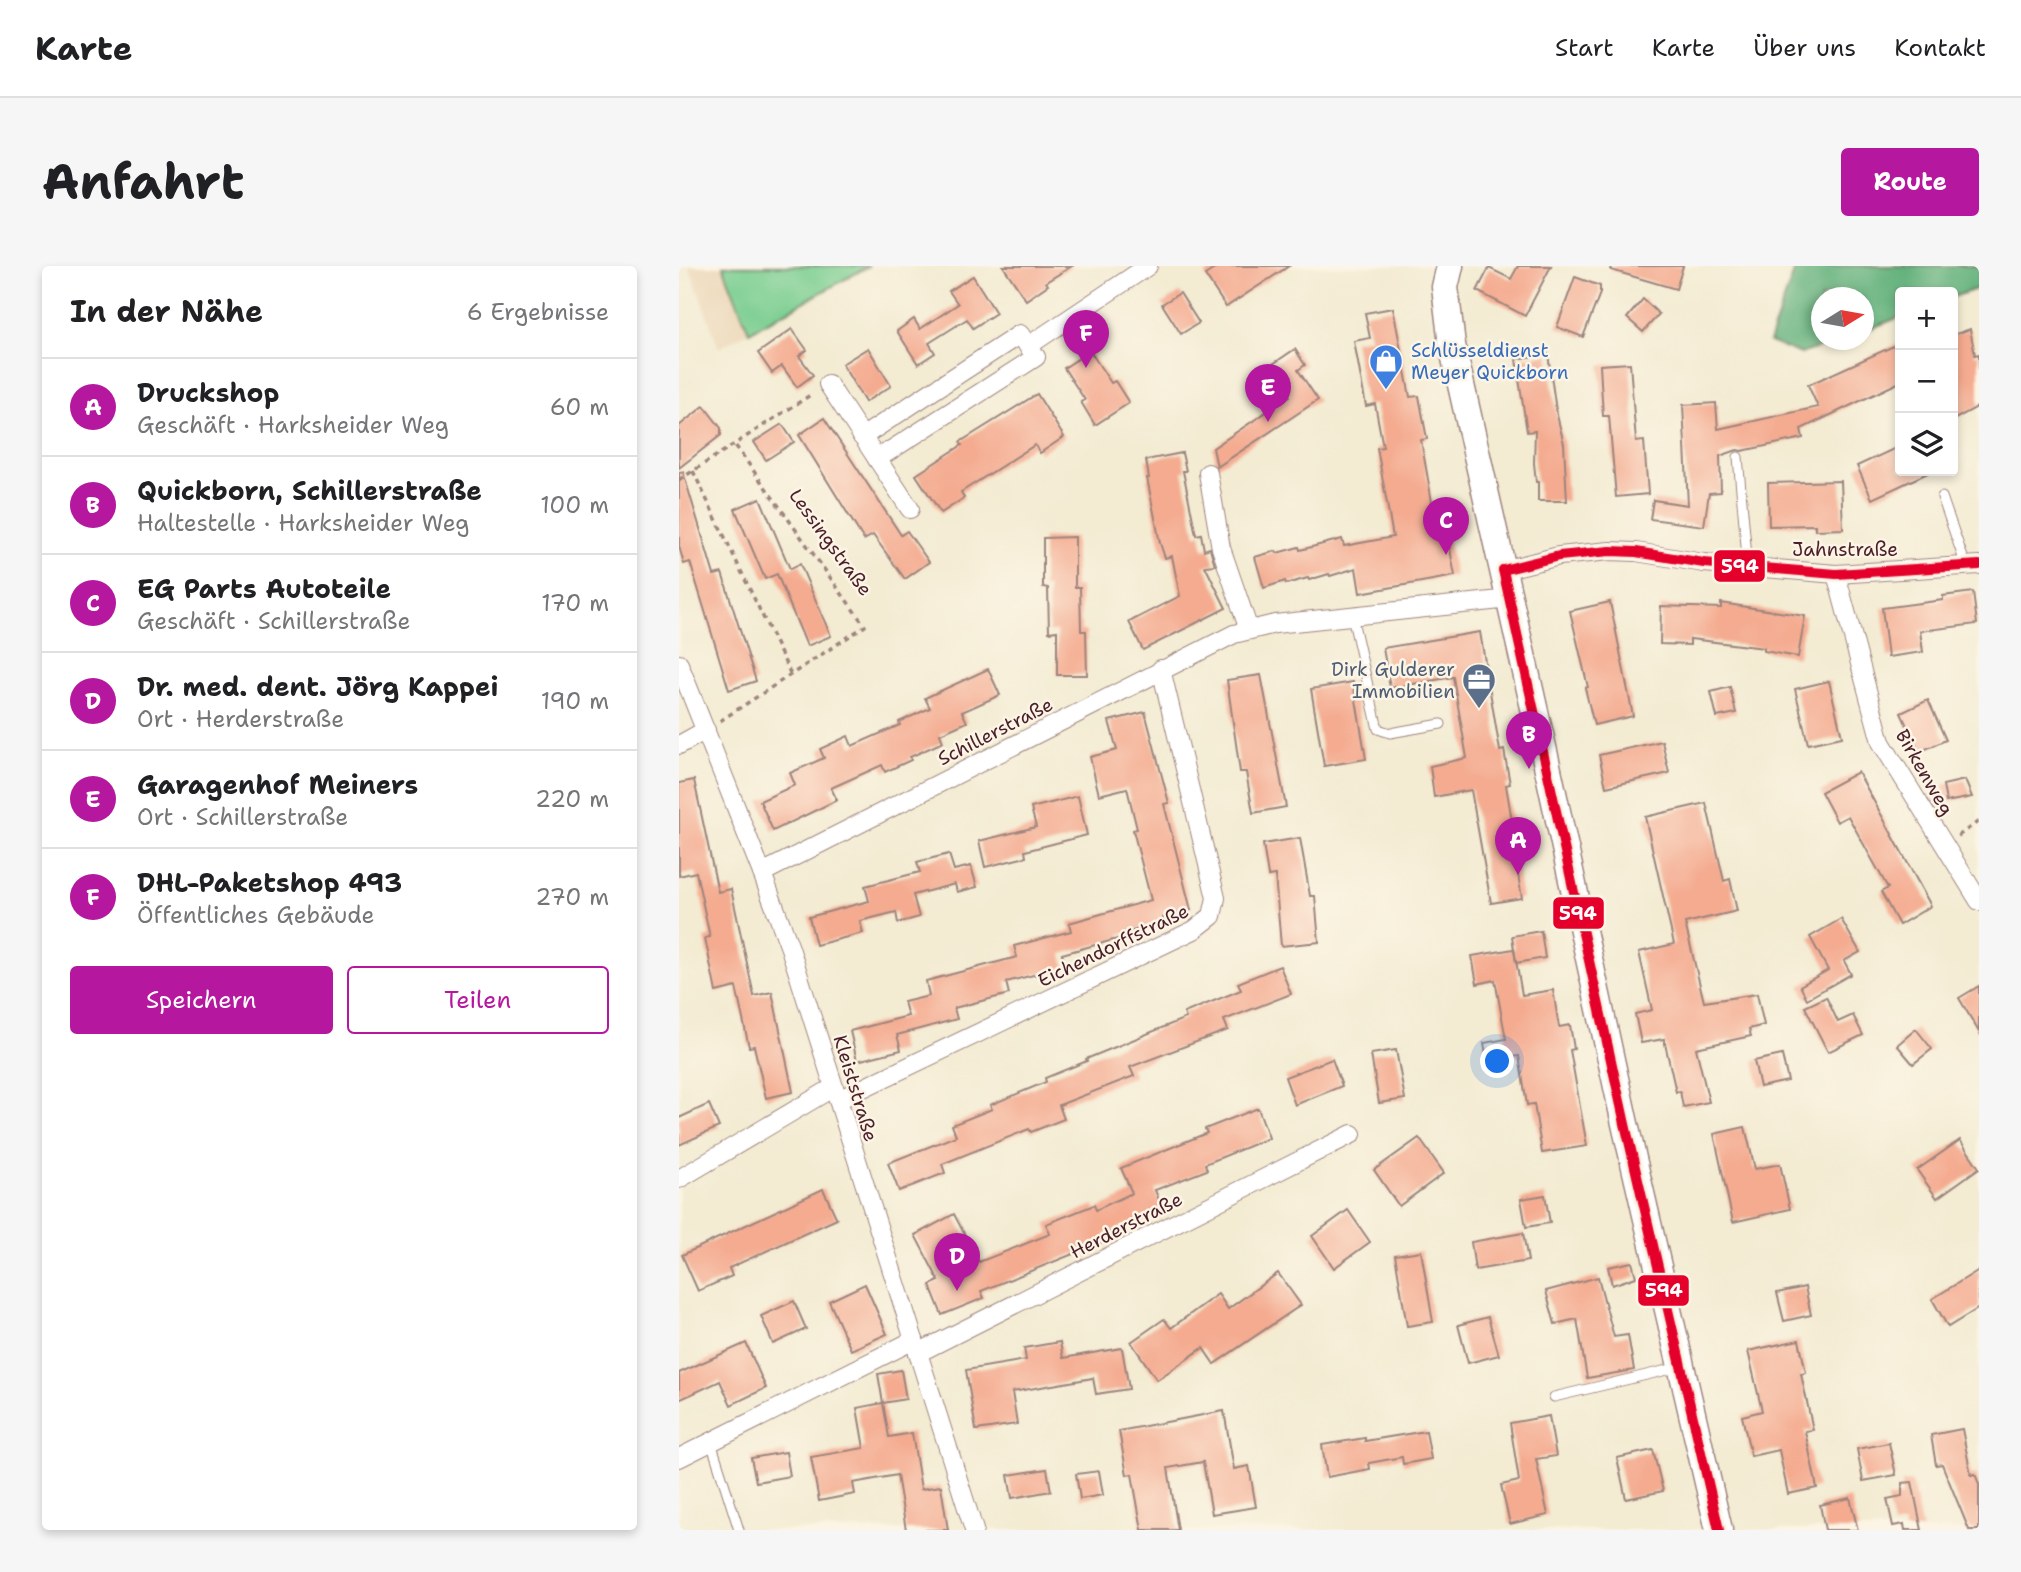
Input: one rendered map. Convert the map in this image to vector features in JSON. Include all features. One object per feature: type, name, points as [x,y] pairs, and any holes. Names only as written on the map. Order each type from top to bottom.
[{"type":"main road","points":[[1446,277],[1452,345],[1719,1530]]},
{"type":"street","points":[[1028,345],[1148,266]]},
{"type":"street","points":[[863,437],[1020,334],[1036,357],[877,459]]},
{"type":"street","points":[[828,384],[910,509]]},
{"type":"street","points":[[1208,473],[1221,548],[1249,630]]},
{"type":"street","name":"Jahnstraße","points":[[1503,570],[1559,556],[1610,551],[1636,552],[1748,568],[1836,574],[1972,566]]},
{"type":"street","name":"Birkenweg","points":[[1836,574],[1881,742],[1979,901]]},
{"type":"street","name":"Schillerstraße","points":[[762,873],[1221,639],[1275,624],[1510,599]]},
{"type":"street","name":"Kleiststraße","points":[[679,664],[790,948],[974,1530]]},
{"type":"street","name":"Eichendorffstraße","points":[[679,1179],[836,1094],[1195,930],[1212,916],[1216,898],[1161,669]]},
{"type":"street","points":[[679,745],[706,730]]},
{"type":"street","name":"Herderstraße","points":[[679,1458],[916,1347],[1352,1134]]},
{"type":"lane","points":[[1738,457],[1748,568]]},
{"type":"lane","points":[[1942,497],[1972,566]]},
{"type":"lane","points":[[1352,616],[1378,729],[1390,733],[1441,723]]},
{"type":"lane","points":[[1554,1397],[1681,1366]]},
{"type":"lane","points":[[711,1442],[739,1530]]},
{"type":"path","points":[[679,480],[828,384]]},
{"type":"path","name":"Lessingstraße","points":[[706,730],[865,626],[735,445]]},
{"type":"path","points":[[693,471],[791,675]]},
{"type":"path","points":[[1953,839],[1979,821]]},
{"type":"shaded area","points":[[689,266],[869,266],[719,348]]},
{"type":"green space","points":[[723,266],[869,266],[749,332]]},
{"type":"green space","points":[[1796,266],[1979,266],[1979,288],[1958,295],[1958,287],[1895,287],[1895,319],[1874,327],[1874,287],[1811,287],[1812,350],[1801,354],[1769,342]]},
{"type":"building","points":[[1003,266],[1072,266],[1046,282],[1048,285],[1026,300]]},
{"type":"building","points":[[1219,266],[1289,266],[1226,307],[1205,275]]},
{"type":"building","points":[[1518,266],[1551,266],[1525,316],[1477,291],[1489,268],[1511,279]]},
{"type":"building","points":[[1612,266],[1683,266],[1676,289],[1611,270]]},
{"type":"building","points":[[973,276],[996,313],[973,328],[967,319],[929,343],[935,353],[918,364],[897,331],[914,319],[920,329],[958,304],[949,291]]},
{"type":"building","points":[[1575,277],[1600,286],[1600,293],[1583,337],[1557,327]]},
{"type":"building","points":[[1180,293],[1199,323],[1181,334],[1162,304]]},
{"type":"building","points":[[1643,299],[1659,314],[1643,332],[1627,318]]},
{"type":"building","points":[[1393,308],[1410,397],[1419,396],[1427,439],[1421,440],[1437,530],[1446,528],[1455,576],[1360,593],[1356,568],[1309,580],[1308,578],[1286,584],[1285,581],[1264,588],[1255,557],[1299,547],[1300,550],[1342,539],[1344,546],[1393,537],[1377,448],[1383,447],[1375,404],[1366,406],[1354,341],[1370,338],[1365,313]]},
{"type":"building","points":[[792,329],[807,350],[799,356],[813,375],[797,387],[782,366],[772,373],[758,353]]},
{"type":"building","points":[[1970,329],[1975,355],[1979,354],[1979,406],[1958,417],[1958,350],[1958,333]]},
{"type":"building","points":[[1895,345],[1895,384],[1801,429],[1803,438],[1737,450],[1720,456],[1721,492],[1709,493],[1704,526],[1650,519],[1653,500],[1688,505],[1683,405],[1716,403],[1718,429],[1818,407],[1808,385]]},
{"type":"building","points":[[868,348],[891,386],[865,402],[842,364]]},
{"type":"building","points":[[1295,349],[1305,365],[1298,370],[1318,400],[1217,467],[1213,448],[1290,396],[1270,366]]},
{"type":"building","points":[[1090,351],[1111,383],[1115,381],[1129,403],[1095,425],[1081,402],[1085,400],[1064,368]]},
{"type":"building","points":[[1548,354],[1556,411],[1564,444],[1567,501],[1538,501],[1534,463],[1535,431],[1527,432],[1516,359]]},
{"type":"building","points":[[1630,363],[1636,442],[1644,441],[1648,494],[1616,497],[1609,416],[1603,416],[1600,365]]},
{"type":"building","points":[[1037,394],[1064,437],[1040,453],[1035,445],[961,492],[964,498],[941,513],[916,475],[962,445],[960,442]]},
{"type":"building","points":[[704,406],[721,428],[721,435],[679,468],[679,426]]},
{"type":"building","points":[[824,418],[901,535],[907,531],[929,562],[905,579],[873,535],[864,540],[799,435]]},
{"type":"building","points":[[782,424],[794,442],[766,460],[754,442]]},
{"type":"building","points":[[1895,448],[1895,476],[1921,476],[1872,499],[1857,466]]},
{"type":"building","points":[[1182,453],[1196,535],[1201,534],[1204,550],[1210,548],[1215,565],[1205,566],[1226,608],[1143,650],[1129,622],[1180,596],[1172,556],[1165,558],[1160,543],[1146,460]]},
{"type":"building","points":[[683,472],[714,575],[722,573],[756,681],[729,690],[690,562],[684,564],[679,546],[679,473]]},
{"type":"building","points":[[1841,481],[1843,529],[1815,530],[1815,525],[1769,526],[1768,483]]},
{"type":"building","points":[[760,498],[790,569],[800,564],[831,636],[807,646],[777,574],[765,579],[735,509]]},
{"type":"building","points":[[1075,537],[1075,587],[1080,587],[1081,631],[1086,631],[1087,675],[1057,675],[1057,631],[1049,632],[1048,588],[1043,587],[1043,538]]},
{"type":"building","points":[[1973,592],[1977,624],[1920,631],[1923,652],[1888,657],[1882,608],[1943,600],[1943,596]]},
{"type":"building","points":[[1610,602],[1633,716],[1594,725],[1570,611]]},
{"type":"building","points":[[1721,603],[1805,616],[1798,657],[1764,651],[1764,648],[1690,639],[1690,645],[1660,644],[1661,606],[1721,608]]},
{"type":"building","points":[[1480,632],[1500,751],[1504,750],[1510,784],[1506,785],[1514,833],[1511,833],[1522,898],[1491,903],[1471,790],[1434,797],[1430,766],[1467,758],[1453,677],[1390,688],[1383,648]]},
{"type":"building","points":[[988,669],[1000,695],[962,712],[967,722],[940,734],[943,742],[885,772],[882,765],[831,788],[837,800],[773,831],[760,801],[795,785],[790,773],[824,758],[820,749],[848,736],[852,746],[900,725],[899,722],[930,708],[925,698]]},
{"type":"building","points":[[1261,675],[1286,807],[1253,813],[1246,772],[1240,772],[1227,680]]},
{"type":"building","points":[[1829,681],[1842,737],[1808,744],[1795,689]]},
{"type":"building","points":[[1353,682],[1366,759],[1324,766],[1311,689]]},
{"type":"building","points":[[1730,687],[1736,713],[1717,717],[1711,692]]},
{"type":"building","points":[[1928,700],[1946,740],[1919,752],[1901,713]]},
{"type":"building","points":[[1145,712],[1169,803],[1164,804],[1191,910],[1163,918],[1164,923],[1120,934],[1121,938],[1062,954],[1065,967],[1006,982],[1009,994],[954,1008],[957,1019],[897,1035],[901,1050],[857,1061],[850,1031],[908,1016],[904,1002],[929,996],[926,981],[1017,957],[1014,946],[1071,931],[1069,923],[1151,900],[1133,830],[1137,829],[1127,788],[1099,795],[1090,757],[1117,750],[1109,721]]},
{"type":"building","points":[[1662,741],[1669,773],[1606,787],[1599,755]]},
{"type":"building","points":[[1858,772],[1931,906],[1899,925],[1881,892],[1888,888],[1848,816],[1837,822],[1821,792]]},
{"type":"building","points":[[694,780],[718,892],[731,889],[754,996],[772,992],[793,1092],[766,1098],[754,1046],[749,1047],[736,987],[716,992],[705,938],[710,937],[696,872],[679,876],[679,783]]},
{"type":"building","points":[[1965,780],[1972,797],[1946,802],[1943,785]]},
{"type":"building","points":[[1078,796],[1087,835],[1025,851],[1026,857],[985,867],[979,841],[1036,827],[1031,808]]},
{"type":"building","points":[[1706,803],[1724,881],[1730,879],[1737,911],[1685,923],[1704,1002],[1757,994],[1764,1025],[1749,1029],[1751,1036],[1696,1048],[1709,1102],[1683,1107],[1680,1091],[1676,1092],[1664,1039],[1641,1043],[1635,1014],[1652,1010],[1639,952],[1674,944],[1645,817]]},
{"type":"building","points":[[1300,838],[1310,896],[1315,896],[1319,942],[1281,946],[1275,875],[1268,876],[1263,844]]},
{"type":"building","points":[[949,854],[954,870],[971,866],[977,887],[957,892],[955,884],[913,895],[919,917],[898,923],[896,912],[860,921],[863,933],[816,945],[809,917],[869,901],[865,886],[920,872],[917,862]]},
{"type":"building","points":[[1841,919],[1860,952],[1844,961],[1851,974],[1807,999],[1800,986],[1828,970],[1810,937]]},
{"type":"building","points":[[1541,931],[1545,958],[1516,963],[1512,936]]},
{"type":"building","points":[[1514,949],[1522,995],[1553,990],[1559,1027],[1570,1025],[1574,1049],[1570,1050],[1587,1146],[1542,1153],[1534,1104],[1527,1105],[1519,1056],[1487,1061],[1484,1043],[1506,1039],[1495,980],[1477,984],[1472,956]]},
{"type":"building","points":[[1280,966],[1291,994],[1224,1020],[1228,1030],[1130,1067],[1134,1076],[1059,1105],[1064,1119],[1031,1132],[1029,1129],[942,1164],[945,1173],[899,1191],[888,1163],[956,1136],[952,1125],[992,1109],[990,1105],[1046,1082],[1045,1078],[1087,1061],[1086,1059],[1186,1018],[1184,1013],[1241,990],[1238,983]]},
{"type":"building","points":[[1979,986],[1979,1032],[1959,998]]},
{"type":"building","points":[[1826,997],[1838,1022],[1853,1015],[1863,1035],[1828,1052],[1805,1007]]},
{"type":"building","points":[[1916,1029],[1932,1049],[1913,1064],[1897,1045]]},
{"type":"building","points":[[1396,1050],[1405,1099],[1379,1103],[1371,1054]]},
{"type":"building","points":[[1782,1055],[1788,1081],[1760,1087],[1754,1061]]},
{"type":"building","points":[[1332,1059],[1342,1086],[1295,1105],[1285,1077]]},
{"type":"building","points":[[709,1104],[719,1127],[679,1145],[679,1118]]},
{"type":"building","points":[[1258,1108],[1269,1138],[1205,1164],[1207,1170],[1155,1190],[1163,1210],[1105,1234],[1108,1240],[981,1291],[984,1298],[942,1315],[930,1285],[939,1281],[915,1235],[954,1214],[979,1262],[1050,1234],[1046,1224],[1094,1205],[1096,1210],[1132,1193],[1121,1168],[1207,1133],[1205,1129]]},
{"type":"building","points":[[1745,1127],[1755,1169],[1780,1164],[1790,1209],[1733,1222],[1714,1134]]},
{"type":"building","points":[[1419,1138],[1444,1173],[1399,1206],[1374,1170]]},
{"type":"building","points":[[1960,1140],[1979,1168],[1937,1198],[1917,1170]]},
{"type":"building","points":[[823,1189],[837,1219],[729,1268],[732,1276],[698,1291],[682,1255]]},
{"type":"building","points":[[1545,1195],[1550,1223],[1526,1227],[1521,1199]]},
{"type":"building","points":[[1348,1210],[1370,1242],[1334,1268],[1312,1236]]},
{"type":"building","points":[[1523,1233],[1528,1261],[1475,1270],[1471,1242]]},
{"type":"building","points":[[1421,1251],[1433,1322],[1407,1326],[1395,1255]]},
{"type":"building","points":[[1632,1262],[1636,1277],[1612,1285],[1608,1267]]},
{"type":"building","points":[[1979,1270],[1979,1308],[1948,1327],[1932,1299]]},
{"type":"building","points":[[1278,1273],[1301,1305],[1214,1364],[1203,1348],[1157,1380],[1131,1342],[1164,1319],[1171,1328],[1218,1294],[1228,1309]]},
{"type":"building","points":[[1598,1277],[1614,1337],[1628,1335],[1634,1370],[1587,1378],[1577,1319],[1555,1324],[1546,1291]]},
{"type":"building","points":[[865,1284],[887,1334],[851,1350],[829,1301]]},
{"type":"building","points":[[1805,1287],[1811,1315],[1784,1321],[1777,1293]]},
{"type":"building","points":[[794,1301],[806,1329],[773,1344],[761,1316]]},
{"type":"building","points":[[1488,1317],[1499,1355],[1468,1363],[1458,1325]]},
{"type":"building","points":[[1799,1340],[1806,1373],[1801,1374],[1813,1430],[1805,1431],[1817,1488],[1788,1494],[1779,1450],[1751,1456],[1742,1416],[1762,1411],[1748,1351]]},
{"type":"building","points":[[1060,1342],[1063,1358],[1122,1348],[1129,1389],[1096,1394],[1093,1378],[1012,1392],[1017,1424],[976,1430],[966,1370],[1026,1360],[1024,1348]]},
{"type":"building","points":[[746,1343],[766,1388],[731,1405],[720,1381],[679,1400],[679,1373]]},
{"type":"building","points":[[901,1370],[906,1399],[883,1403],[878,1374]]},
{"type":"building","points":[[883,1403],[889,1437],[912,1433],[921,1489],[941,1486],[948,1530],[906,1530],[897,1475],[853,1483],[855,1494],[819,1501],[811,1457],[864,1448],[857,1408]]},
{"type":"building","points":[[1224,1411],[1234,1469],[1249,1466],[1256,1507],[1212,1514],[1203,1462],[1168,1468],[1178,1530],[1142,1530],[1132,1474],[1127,1475],[1119,1431]]},
{"type":"building","points":[[1549,1416],[1556,1456],[1536,1459],[1548,1515],[1510,1524],[1501,1485],[1519,1481],[1510,1423]]},
{"type":"building","points":[[1962,1429],[1971,1475],[1975,1474],[1979,1484],[1979,1530],[1969,1530],[1942,1464],[1936,1465],[1931,1435]]},
{"type":"building","points":[[1426,1431],[1431,1459],[1403,1464],[1402,1457],[1369,1463],[1370,1469],[1327,1477],[1322,1445]]},
{"type":"building","points":[[1889,1443],[1896,1475],[1863,1481],[1857,1449]]},
{"type":"building","points":[[1653,1450],[1663,1491],[1626,1499],[1617,1458]]},
{"type":"building","points":[[786,1452],[790,1476],[756,1482],[751,1458]]},
{"type":"building","points":[[1047,1469],[1051,1491],[1012,1498],[1008,1475]]},
{"type":"building","points":[[1099,1471],[1103,1495],[1080,1499],[1076,1474]]},
{"type":"building","points":[[1912,1482],[1922,1530],[1905,1530],[1904,1524],[1893,1526],[1887,1499],[1902,1496],[1902,1483]]},
{"type":"building","points":[[1850,1498],[1858,1530],[1825,1530],[1820,1505]]},
{"type":"transit line","name":"594","points":[[1503,570],[1559,556],[1610,551],[1636,552],[1704,563],[1836,574],[1979,565]]},
{"type":"transit line","name":"594","points":[[1503,570],[1625,1124],[1719,1530]]},
{"type":"place","name":"DHL-Paketshop 493","points":[[1086,368]]},
{"type":"place","name":"Schlüsseldienst Meyer Quickborn","points":[[1386,391]]},
{"type":"place","name":"Garagenhof Meiners","points":[[1268,422]]},
{"type":"place","name":"EG Parts Autoteile","points":[[1446,555]]},
{"type":"place","name":"Dirk Gulderer Immobilien","points":[[1479,710]]},
{"type":"place","name":"Quickborn, Schillerstraße","points":[[1529,769]]},
{"type":"place","name":"Druckshop","points":[[1518,875]]},
{"type":"place","name":"Dr. med. dent. Jörg Kappei","points":[[957,1291]]}]
